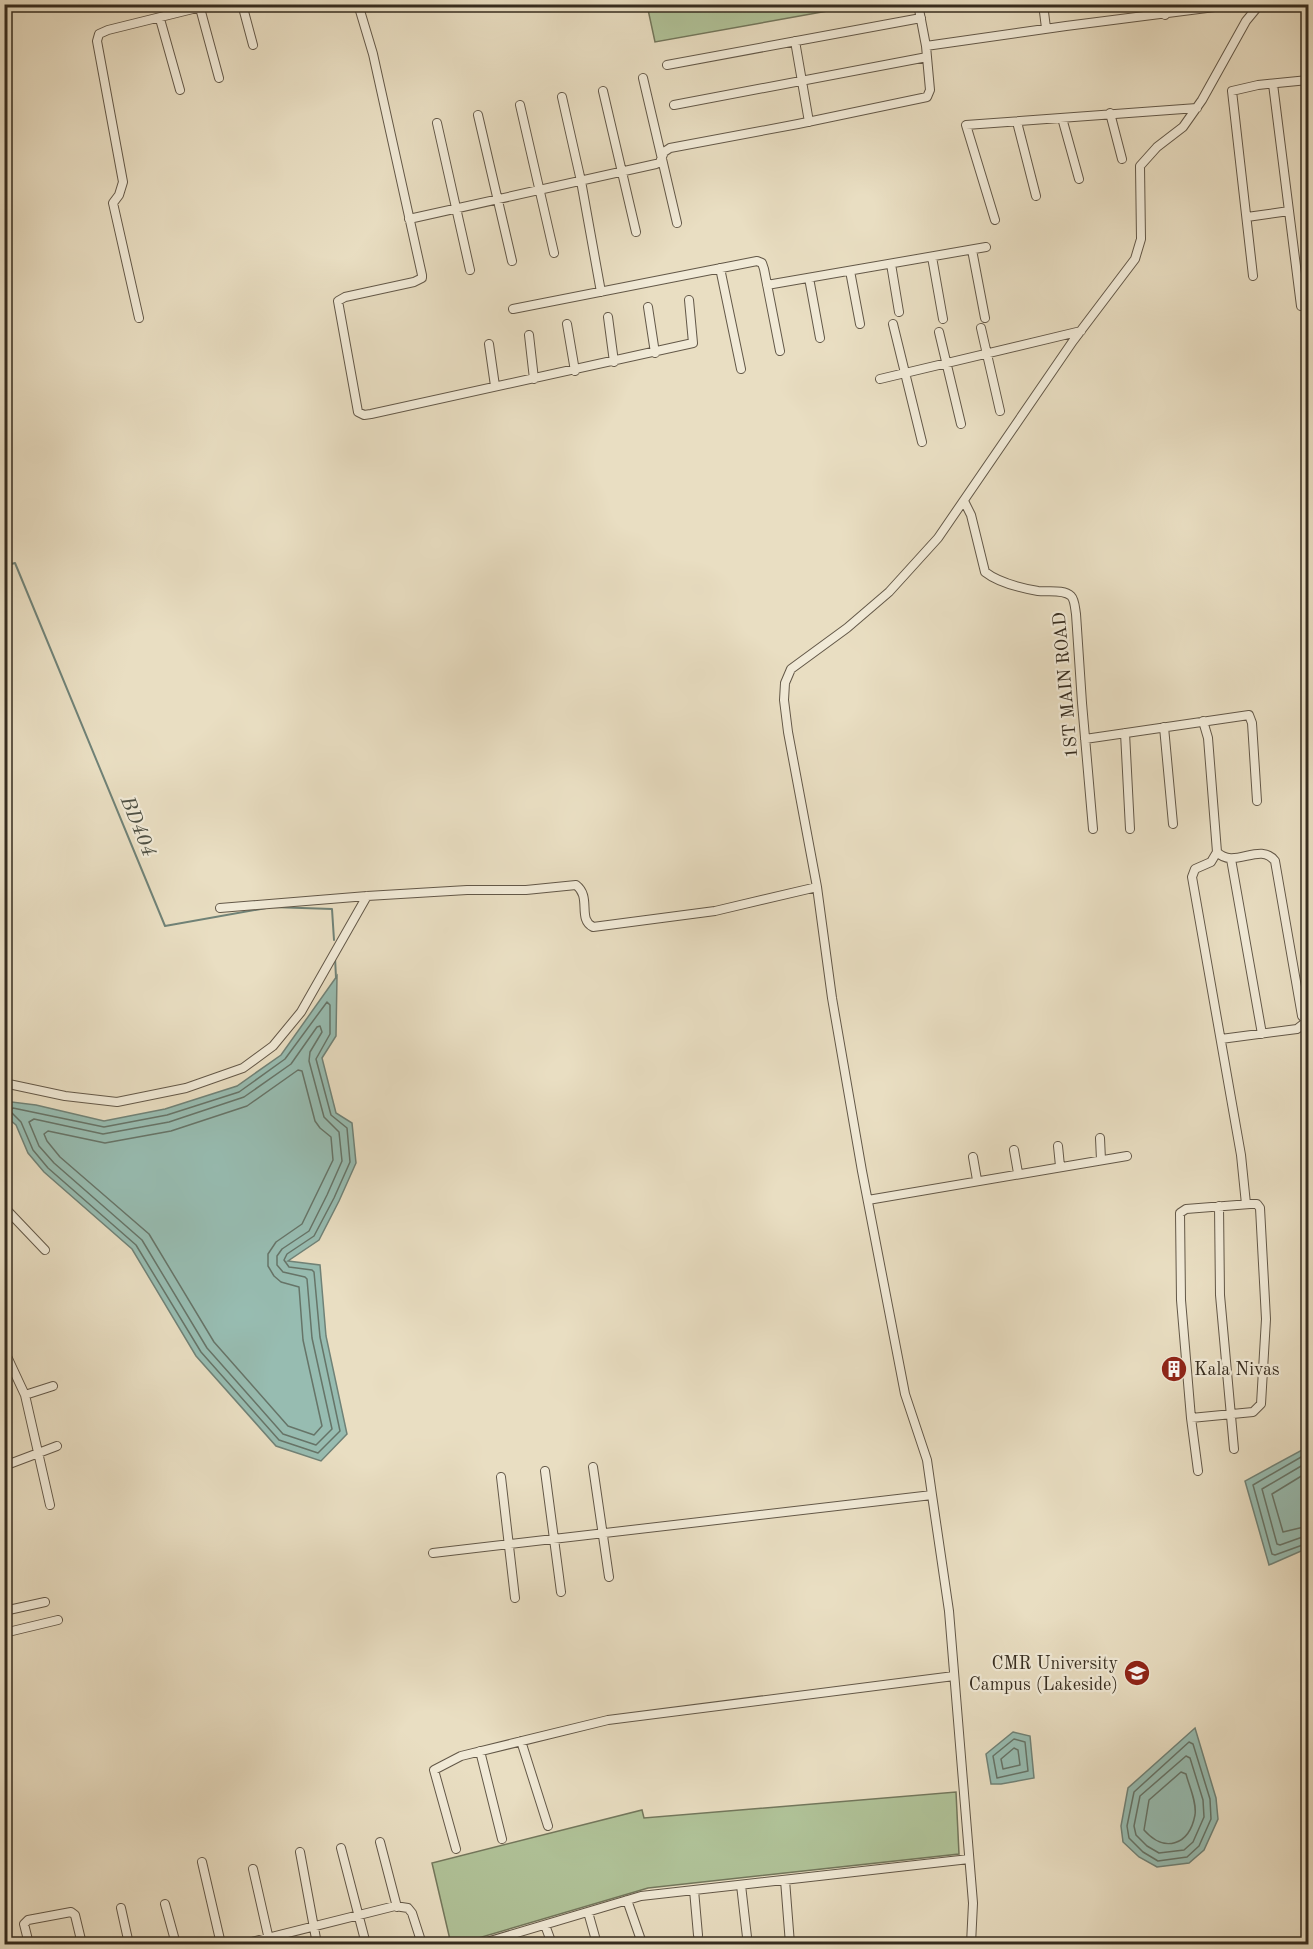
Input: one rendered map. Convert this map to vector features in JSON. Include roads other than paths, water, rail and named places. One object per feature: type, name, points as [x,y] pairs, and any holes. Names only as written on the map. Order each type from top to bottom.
[{"type":"street","points":[[139,318],[113,203],[123,182],[97,41],[99,34],[108,30],[160,19],[213,4]]},
{"type":"street","points":[[242,4],[253,45]]},
{"type":"street","points":[[358,4],[373,54],[422,278],[414,282],[345,297],[338,301],[358,412],[370,414],[693,343],[689,300]]},
{"type":"street","points":[[409,219],[656,164],[662,160],[664,152],[670,148],[927,97],[930,90],[926,46],[918,4]]},
{"type":"street","points":[[1043,4],[1046,28]]},
{"type":"street","points":[[1164,4],[1165,15]]},
{"type":"street","points":[[926,46],[1046,28],[1165,15],[1238,4]]},
{"type":"street","points":[[970,1944],[973,1903],[945,1578],[927,1460],[905,1394],[832,998],[817,887],[788,732],[784,700],[786,677],[791,669],[847,628],[889,592],[938,538],[1081,331],[1135,259],[1141,240],[1140,166],[1157,147],[1183,127],[1197,108],[1246,21],[1260,5],[1255,4]]},
{"type":"street","points":[[1306,4],[1308,23]]},
{"type":"street","points":[[200,8],[219,78]]},
{"type":"street","points":[[667,65],[921,18]]},
{"type":"street","points":[[160,19],[180,90]]},
{"type":"street","points":[[795,41],[809,122]]},
{"type":"street","points":[[674,105],[927,57]]},
{"type":"street","points":[[643,78],[677,223]]},
{"type":"street","points":[[1253,276],[1231,94],[1236,88],[1308,80]]},
{"type":"street","points":[[1273,84],[1301,306]]},
{"type":"street","points":[[603,91],[636,232]]},
{"type":"street","points":[[562,97],[602,292]]},
{"type":"street","points":[[520,105],[554,253]]},
{"type":"street","points":[[995,220],[966,125],[1197,108]]},
{"type":"street","points":[[1110,113],[1122,159]]},
{"type":"street","points":[[478,115],[512,261]]},
{"type":"street","points":[[1062,118],[1079,179]]},
{"type":"street","points":[[1017,122],[1036,196]]},
{"type":"street","points":[[437,123],[470,270]]},
{"type":"street","points":[[1247,217],[1289,211]]},
{"type":"street","points":[[767,285],[987,247]]},
{"type":"street","points":[[972,250],[985,318]]},
{"type":"street","points":[[932,257],[943,319]]},
{"type":"street","points":[[513,309],[757,261],[762,263],[764,269],[780,351]]},
{"type":"street","points":[[891,264],[899,312]]},
{"type":"street","points":[[720,268],[741,369]]},
{"type":"street","points":[[850,271],[860,324]]},
{"type":"street","points":[[809,278],[820,338]]},
{"type":"street","points":[[648,307],[655,352]]},
{"type":"street","points":[[608,317],[614,362]]},
{"type":"street","points":[[567,324],[575,370]]},
{"type":"street","points":[[893,324],[922,442]]},
{"type":"street","points":[[981,328],[1000,411]]},
{"type":"street","points":[[880,379],[1081,331]]},
{"type":"street","points":[[939,332],[961,424]]},
{"type":"street","points":[[529,335],[534,379]]},
{"type":"street","points":[[489,344],[495,386]]},
{"type":"street","name":"1ST MAIN ROAD","points":[[964,501],[971,515],[985,572],[1005,582],[1039,591],[1064,593],[1070,595],[1073,600],[1094,829]]},
{"type":"street","points":[[1085,739],[1249,715],[1252,723],[1257,801]]},
{"type":"street","points":[[1203,721],[1208,738],[1217,852],[1211,862],[1196,869],[1192,877],[1241,1155],[1246,1204]]},
{"type":"street","points":[[1164,727],[1173,824]]},
{"type":"street","points":[[1125,733],[1130,829]]},
{"type":"street","points":[[1217,852],[1223,858],[1231,859],[1264,853],[1270,855],[1275,861],[1302,1016],[1307,1022],[1297,1029],[1221,1039]]},
{"type":"street","points":[[1231,859],[1262,1034]]},
{"type":"street","points":[[219,908],[367,896],[467,890],[526,890],[576,885],[584,895],[588,925],[594,927],[715,911],[817,887]]},
{"type":"street","points":[[4,1083],[65,1096],[117,1102],[186,1088],[243,1068],[273,1046],[301,1012],[367,896]]},
{"type":"street","points":[[1100,1138],[1101,1160]]},
{"type":"street","points":[[1058,1146],[1060,1166]]},
{"type":"street","points":[[1014,1150],[1017,1173]]},
{"type":"street","points":[[868,1200],[1126,1156]]},
{"type":"street","points":[[974,1158],[977,1180]]},
{"type":"street","points":[[1191,1418],[1253,1412],[1262,1404],[1266,1318],[1260,1208],[1257,1204],[1186,1209],[1180,1213],[1181,1300],[1191,1418],[1198,1470]]},
{"type":"street","points":[[1220,1206],[1220,1295],[1234,1449]]},
{"type":"street","points":[[4,1207],[45,1250]]},
{"type":"street","points":[[4,1350],[25,1395],[50,1505]]},
{"type":"street","points":[[25,1395],[53,1386]]},
{"type":"street","points":[[4,1466],[57,1446]]},
{"type":"street","points":[[593,1467],[609,1577]]},
{"type":"street","points":[[545,1471],[561,1592]]},
{"type":"street","points":[[501,1477],[514,1598]]},
{"type":"street","points":[[433,1553],[932,1495]]},
{"type":"street","points":[[4,1611],[45,1602]]},
{"type":"street","points":[[4,1633],[58,1620]]},
{"type":"street","points":[[456,1849],[434,1770],[461,1756],[608,1720],[954,1676]]},
{"type":"street","points":[[521,1741],[548,1826]]},
{"type":"street","points":[[480,1751],[502,1839]]},
{"type":"street","points":[[380,1842],[397,1907]]},
{"type":"street","points":[[341,1848],[366,1944]]},
{"type":"street","points":[[300,1852],[317,1944]]},
{"type":"street","points":[[480,1944],[500,1942],[545,1925],[641,1896],[969,1858]]},
{"type":"street","points":[[202,1862],[221,1944]]},
{"type":"street","points":[[253,1869],[270,1941]]},
{"type":"street","points":[[785,1880],[790,1944]]},
{"type":"street","points":[[741,1885],[747,1937]]},
{"type":"street","points":[[694,1890],[698,1935]]},
{"type":"street","points":[[627,1900],[642,1943]]},
{"type":"street","points":[[165,1904],[176,1944]]},
{"type":"street","points":[[244,1944],[270,1941],[314,1926],[397,1907],[408,1908],[412,1913],[422,1944]]},
{"type":"street","points":[[121,1908],[129,1944]]},
{"type":"street","points":[[29,1944],[24,1924],[28,1920],[71,1912],[75,1914],[82,1944]]},
{"type":"street","points":[[588,1912],[597,1944]]},
{"type":"street","points":[[545,1925],[552,1944]]},
{"type":"water","points":[[337,976],[336,1036],[322,1058],[336,1113],[352,1123],[356,1163],[319,1240],[288,1261],[320,1265],[326,1336],[347,1434],[321,1461],[276,1446],[196,1356],[132,1249],[44,1172],[28,1153],[16,1125],[5,1116],[4,1101],[36,1105],[104,1121],[165,1109],[237,1086],[281,1055]]},
{"type":"water","points":[[1308,1387],[1308,1548],[1269,1565],[1245,1481],[1306,1448],[1302,1441],[1303,1396]]},
{"type":"water","points":[[1195,1728],[1216,1798],[1218,1819],[1204,1850],[1189,1863],[1157,1867],[1139,1857],[1123,1842],[1121,1826],[1128,1788]]},
{"type":"water","points":[[1013,1732],[1030,1736],[1034,1778],[991,1784],[986,1754]]},
{"type":"waterway","name":"BD404","points":[[4,566],[15,563],[165,926],[272,907],[332,909],[334,940]]},
{"type":"waterway","name":"BD404","points":[[335,957],[336,978]]},
{"type":"place","name":"Kala Nivas","points":[[1174,1369]]},
{"type":"place","name":"CMR University Campus (Lakeside)","points":[[1137,1673]]}]
